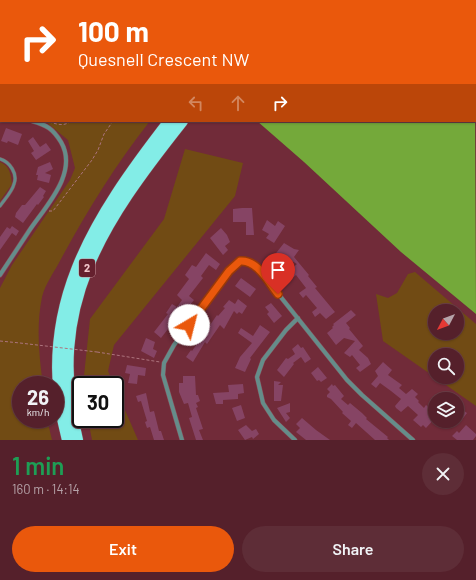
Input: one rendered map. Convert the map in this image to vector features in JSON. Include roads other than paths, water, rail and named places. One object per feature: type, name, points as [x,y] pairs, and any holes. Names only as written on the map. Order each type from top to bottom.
[{"type":"highway","name":"2","points":[[68,440],[63,422],[58,385],[58,359],[61,325],[73,278],[83,253],[100,220],[135,167],[169,122]]},
{"type":"highway","name":"2","points":[[77,440],[69,399],[68,354],[71,322],[84,275],[96,247],[110,222],[146,169],[181,122]]},
{"type":"street","points":[[0,275],[57,191],[65,172],[64,148],[57,136],[47,125],[36,122]]},
{"type":"street","points":[[182,440],[163,375],[164,362],[174,345],[229,271],[240,261],[250,262],[256,266],[347,380],[413,440]]},
{"type":"street","points":[[296,440],[274,420],[263,403],[257,377],[263,360],[286,330],[298,318]]},
{"type":"lane","points":[[0,159],[6,161],[14,170],[15,184],[0,206]]}]
